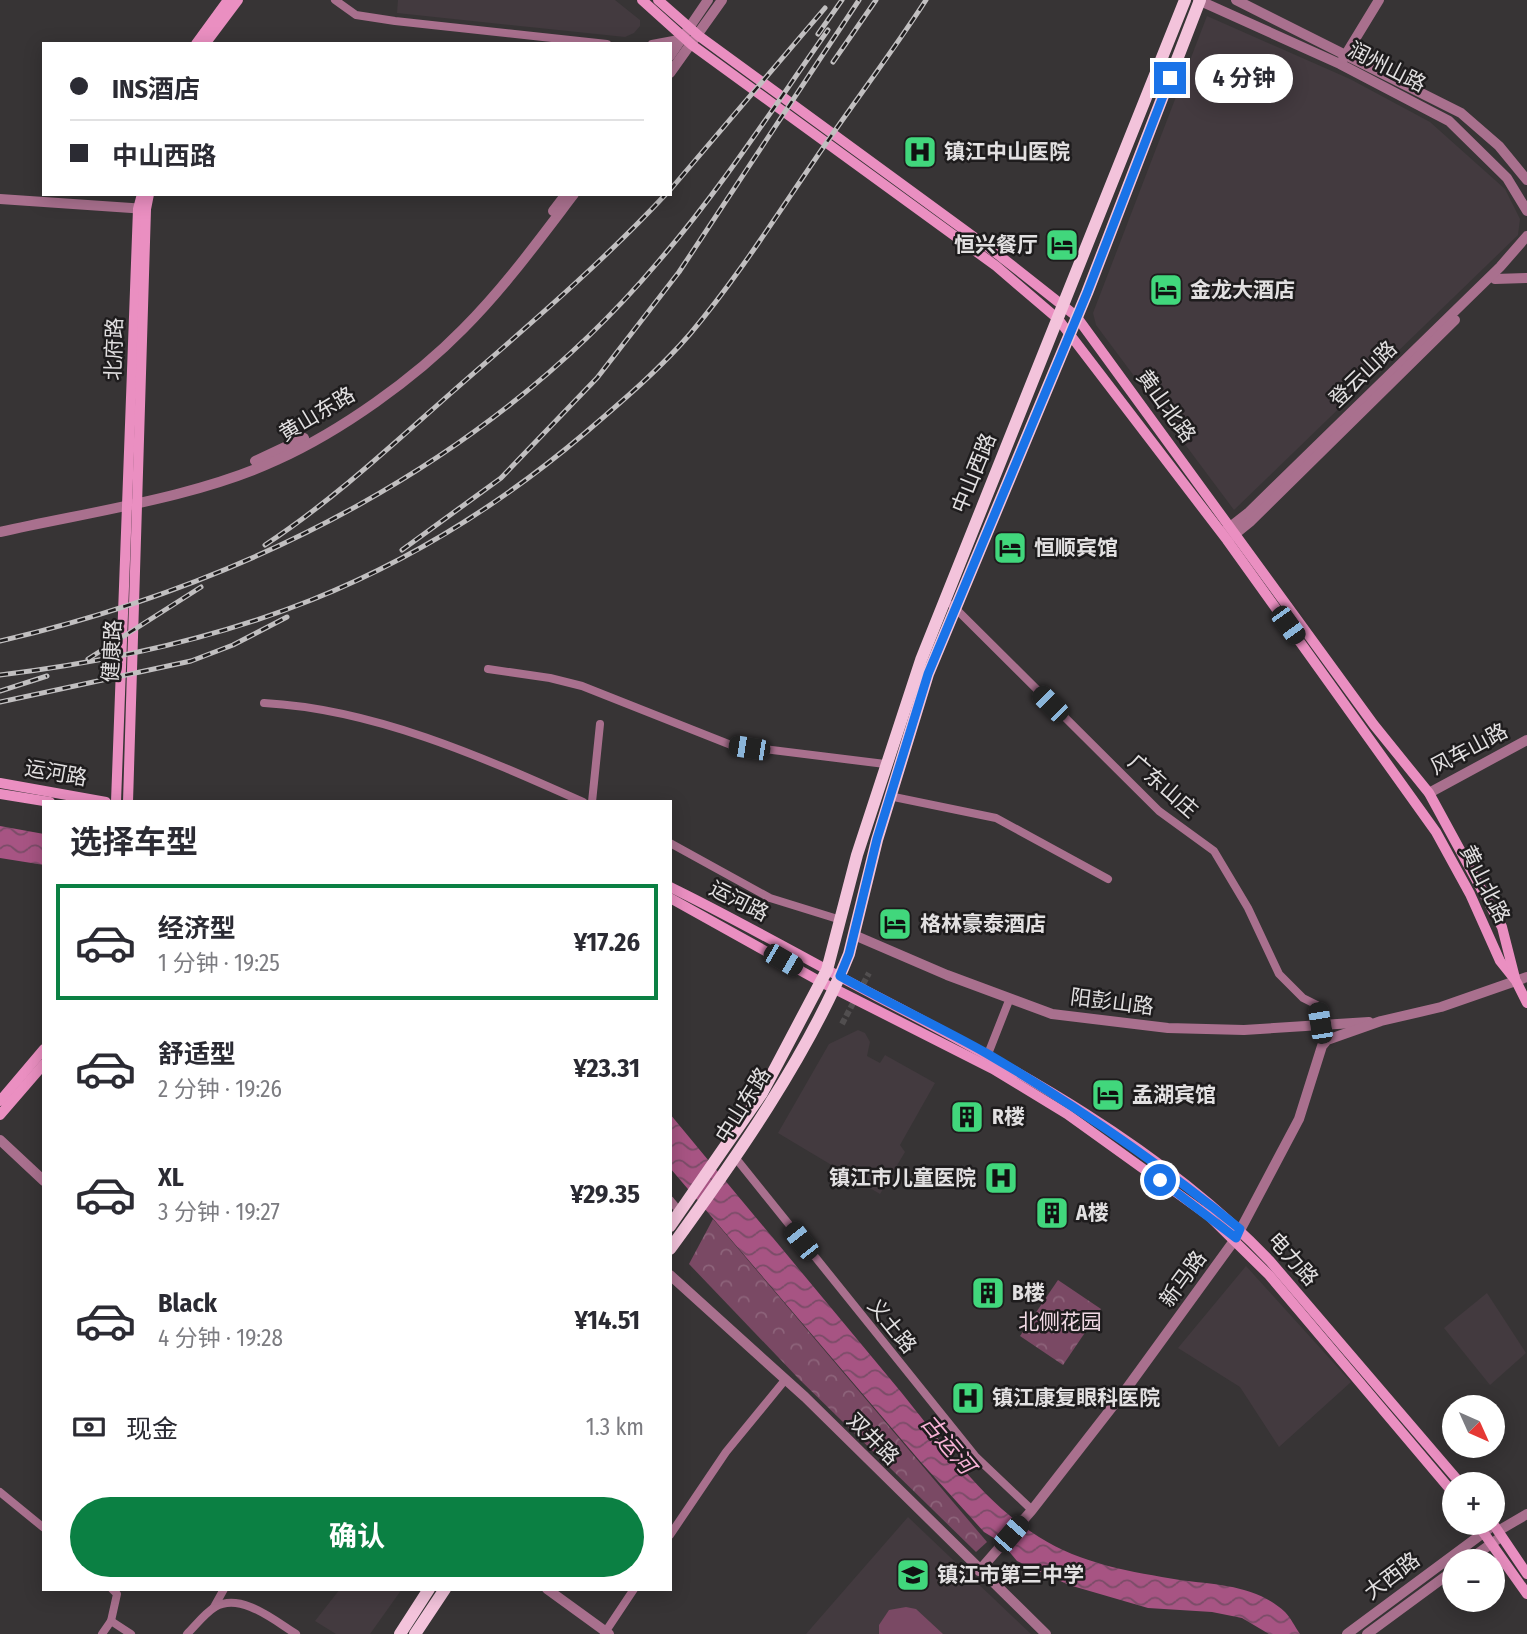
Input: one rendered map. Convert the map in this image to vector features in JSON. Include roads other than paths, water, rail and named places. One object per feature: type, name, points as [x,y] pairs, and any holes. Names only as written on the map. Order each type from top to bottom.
[{"type":"main road","points":[[197,42],[228,0]]},
{"type":"main road","points":[[206,42],[238,0]]},
{"type":"main road","points":[[642,0],[692,37]]},
{"type":"main road","points":[[658,0],[692,37]]},
{"type":"main road","name":"中山西路","points":[[824,976],[885,764],[944,599],[1065,304],[1185,0]]},
{"type":"main road","name":"中山西路","points":[[837,983],[854,935],[890,796],[928,674],[1076,316],[1199,0]]},
{"type":"main road","name":"黄山北路","points":[[692,37],[1065,304],[1076,316],[1436,832],[1471,894],[1500,961],[1521,979]]},
{"type":"main road","name":"黄山北路","points":[[692,37],[996,266],[1058,319],[1429,793],[1502,927],[1521,979]]},
{"type":"main road","name":"北府路","points":[[134,500],[142,196]]},
{"type":"main road","name":"北府路","points":[[142,209],[148,196]]},
{"type":"main road","name":"健康路","points":[[116,800],[134,500]]},
{"type":"main road","name":"健康路","points":[[128,800],[134,500]]},
{"type":"main road","name":"运河路","points":[[0,783],[95,800]]},
{"type":"main road","name":"运河路","points":[[0,794],[42,801]]},
{"type":"main road","name":"运河路","points":[[672,888],[824,976]]},
{"type":"main road","name":"运河路","points":[[672,899],[824,976]]},
{"type":"main road","points":[[824,976],[837,983]]},
{"type":"main road","name":"中山东路","points":[[672,1223],[764,1090],[824,976]]},
{"type":"main road","points":[[1521,979],[1527,1003]]},
{"type":"main road","name":"中山东路","points":[[672,1246],[774,1095],[837,983]]},
{"type":"main road","name":"电力路","points":[[837,983],[988,1054],[1126,1143],[1187,1186],[1238,1234],[1450,1472]]},
{"type":"main road","name":"电力路","points":[[837,983],[1067,1114],[1238,1234],[1442,1479]]},
{"type":"main road","points":[[0,1101],[42,1051]]},
{"type":"main road","points":[[0,1115],[42,1066]]},
{"type":"main road","points":[[1494,1535],[1527,1594]]},
{"type":"main road","points":[[1495,1535],[1527,1574]]},
{"type":"main road","points":[[400,1634],[428,1591]]},
{"type":"main road","points":[[415,1634],[444,1591]]},
{"type":"street","points":[[335,0],[356,15],[589,42]]},
{"type":"street","points":[[672,54],[692,37],[708,0]]},
{"type":"street","points":[[672,70],[692,37],[722,0]]},
{"type":"street","name":"润州山路","points":[[1199,0],[1340,65],[1449,121],[1501,170],[1527,211]]},
{"type":"street","name":"润州山路","points":[[1236,0],[1461,113],[1483,130],[1526,176]]},
{"type":"street","points":[[1340,65],[1379,0]]},
{"type":"street","points":[[663,42],[692,37]]},
{"type":"street","name":"黄山东路","points":[[134,500],[272,455],[321,429],[369,397],[460,324],[502,277],[564,196]]},
{"type":"street","name":"黄山东路","points":[[0,529],[215,482],[276,461],[328,433],[376,400],[463,330],[507,281],[572,196]]},
{"type":"street","points":[[0,199],[142,209]]},
{"type":"street","name":"登云山路","points":[[1228,534],[1500,267],[1527,236]]},
{"type":"street","name":"登云山路","points":[[1228,534],[1527,246]]},
{"type":"street","points":[[1495,279],[1527,278]]},
{"type":"street","name":"广东山庄","points":[[944,599],[1159,811],[1214,851],[1248,908],[1279,974],[1303,999],[1317,1005],[1320,1023]]},
{"type":"street","points":[[488,669],[550,678],[582,686],[731,745],[885,764]]},
{"type":"street","points":[[264,704],[301,705],[439,741],[578,800]]},
{"type":"street","points":[[592,800],[600,724]]},
{"type":"street","name":"风车山路","points":[[1429,793],[1527,740]]},
{"type":"street","points":[[890,796],[996,818],[1108,879]]},
{"type":"street","points":[[672,844],[770,898],[841,920]]},
{"type":"street","name":"阳彭山路","points":[[854,935],[1052,1014],[1168,1028],[1244,1030],[1381,1021]]},
{"type":"street","name":"新马路","points":[[979,1571],[1032,1510],[1127,1388],[1238,1234],[1299,1119],[1322,1046],[1327,1040],[1381,1021],[1441,1007],[1521,979]]},
{"type":"street","points":[[988,1054],[1010,998]]},
{"type":"street","points":[[0,1140],[42,1179]]},
{"type":"street","name":"义土路","points":[[731,1162],[976,1457],[1032,1510]]},
{"type":"street","points":[[672,1202],[680,1212]]},
{"type":"street","name":"双井路","points":[[672,1277],[785,1380],[1046,1634]]},
{"type":"street","points":[[672,1532],[726,1452],[785,1380]]},
{"type":"street","points":[[0,1492],[42,1526]]},
{"type":"street","name":"大西路","points":[[1505,1524],[1527,1514]]},
{"type":"street","name":"大西路","points":[[1347,1634],[1484,1535]]},
{"type":"street","name":"大西路","points":[[1476,1549],[1487,1535]]},
{"type":"street","name":"大西路","points":[[1367,1634],[1442,1579]]},
{"type":"street","points":[[102,1634],[111,1621],[117,1594],[114,1591]]},
{"type":"street","points":[[187,1634],[214,1607],[224,1591]]},
{"type":"street","points":[[550,1591],[606,1633],[633,1591]]},
{"type":"street","points":[[214,1607],[229,1602],[252,1608],[296,1634]]},
{"type":"street","points":[[111,1621],[131,1634]]},
{"type":"water","points":[[0,826],[42,834],[42,865],[0,858]]},
{"type":"water","points":[[672,1116],[964,1470],[1018,1522],[1055,1546],[1107,1566],[1222,1585],[1262,1596],[1285,1612],[1300,1634],[1269,1634],[1242,1618],[1212,1612],[1148,1608],[1069,1585],[1017,1561],[1002,1543],[984,1532],[919,1460],[672,1170]]},
{"type":"tunnel","points":[[842,1024],[869,973]]},
{"type":"railway","points":[[818,34],[842,0]]},
{"type":"railway","points":[[402,550],[501,478],[597,378],[679,272],[859,0]]},
{"type":"railway","points":[[833,62],[876,0]]},
{"type":"railway","points":[[0,675],[84,663],[163,646],[239,626],[312,600],[382,568],[451,530],[518,485],[626,398],[690,334],[740,270],[926,0]]},
{"type":"railway","points":[[672,188],[825,8]]},
{"type":"railway","points":[[0,641],[93,616],[185,585],[274,548],[360,504],[442,454],[519,397],[592,333],[658,262],[725,177],[828,30]]},
{"type":"railway","points":[[265,545],[314,510],[383,453],[561,296],[664,196]]},
{"type":"railway","points":[[88,659],[201,587]]},
{"type":"railway","points":[[0,702],[191,661],[233,645],[287,617]]},
{"type":"railway","points":[[0,691],[47,676]]},
{"type":"place","name":"镇江中山医院","points":[[920,152]]},
{"type":"place","name":"恒兴餐厅","points":[[1062,245]]},
{"type":"place","name":"金龙大酒店","points":[[1166,290]]},
{"type":"place","name":"恒顺宾馆","points":[[1010,548]]},
{"type":"place","name":"格林豪泰酒店","points":[[895,924]]},
{"type":"place","name":"孟湖宾馆","points":[[1108,1095]]},
{"type":"place","name":"R楼","points":[[967,1117]]},
{"type":"place","name":"镇江市儿童医院","points":[[1001,1178]]},
{"type":"place","name":"A楼","points":[[1052,1213]]},
{"type":"place","name":"B楼","points":[[988,1293]]},
{"type":"place","name":"镇江康复眼科医院","points":[[968,1398]]},
{"type":"place","name":"镇江市第三中学","points":[[913,1575]]},
{"type":"park label","name":"北侧花园","points":[[1060,1322]]},
{"type":"water label","name":"古运河","points":[[948,1444]]}]
